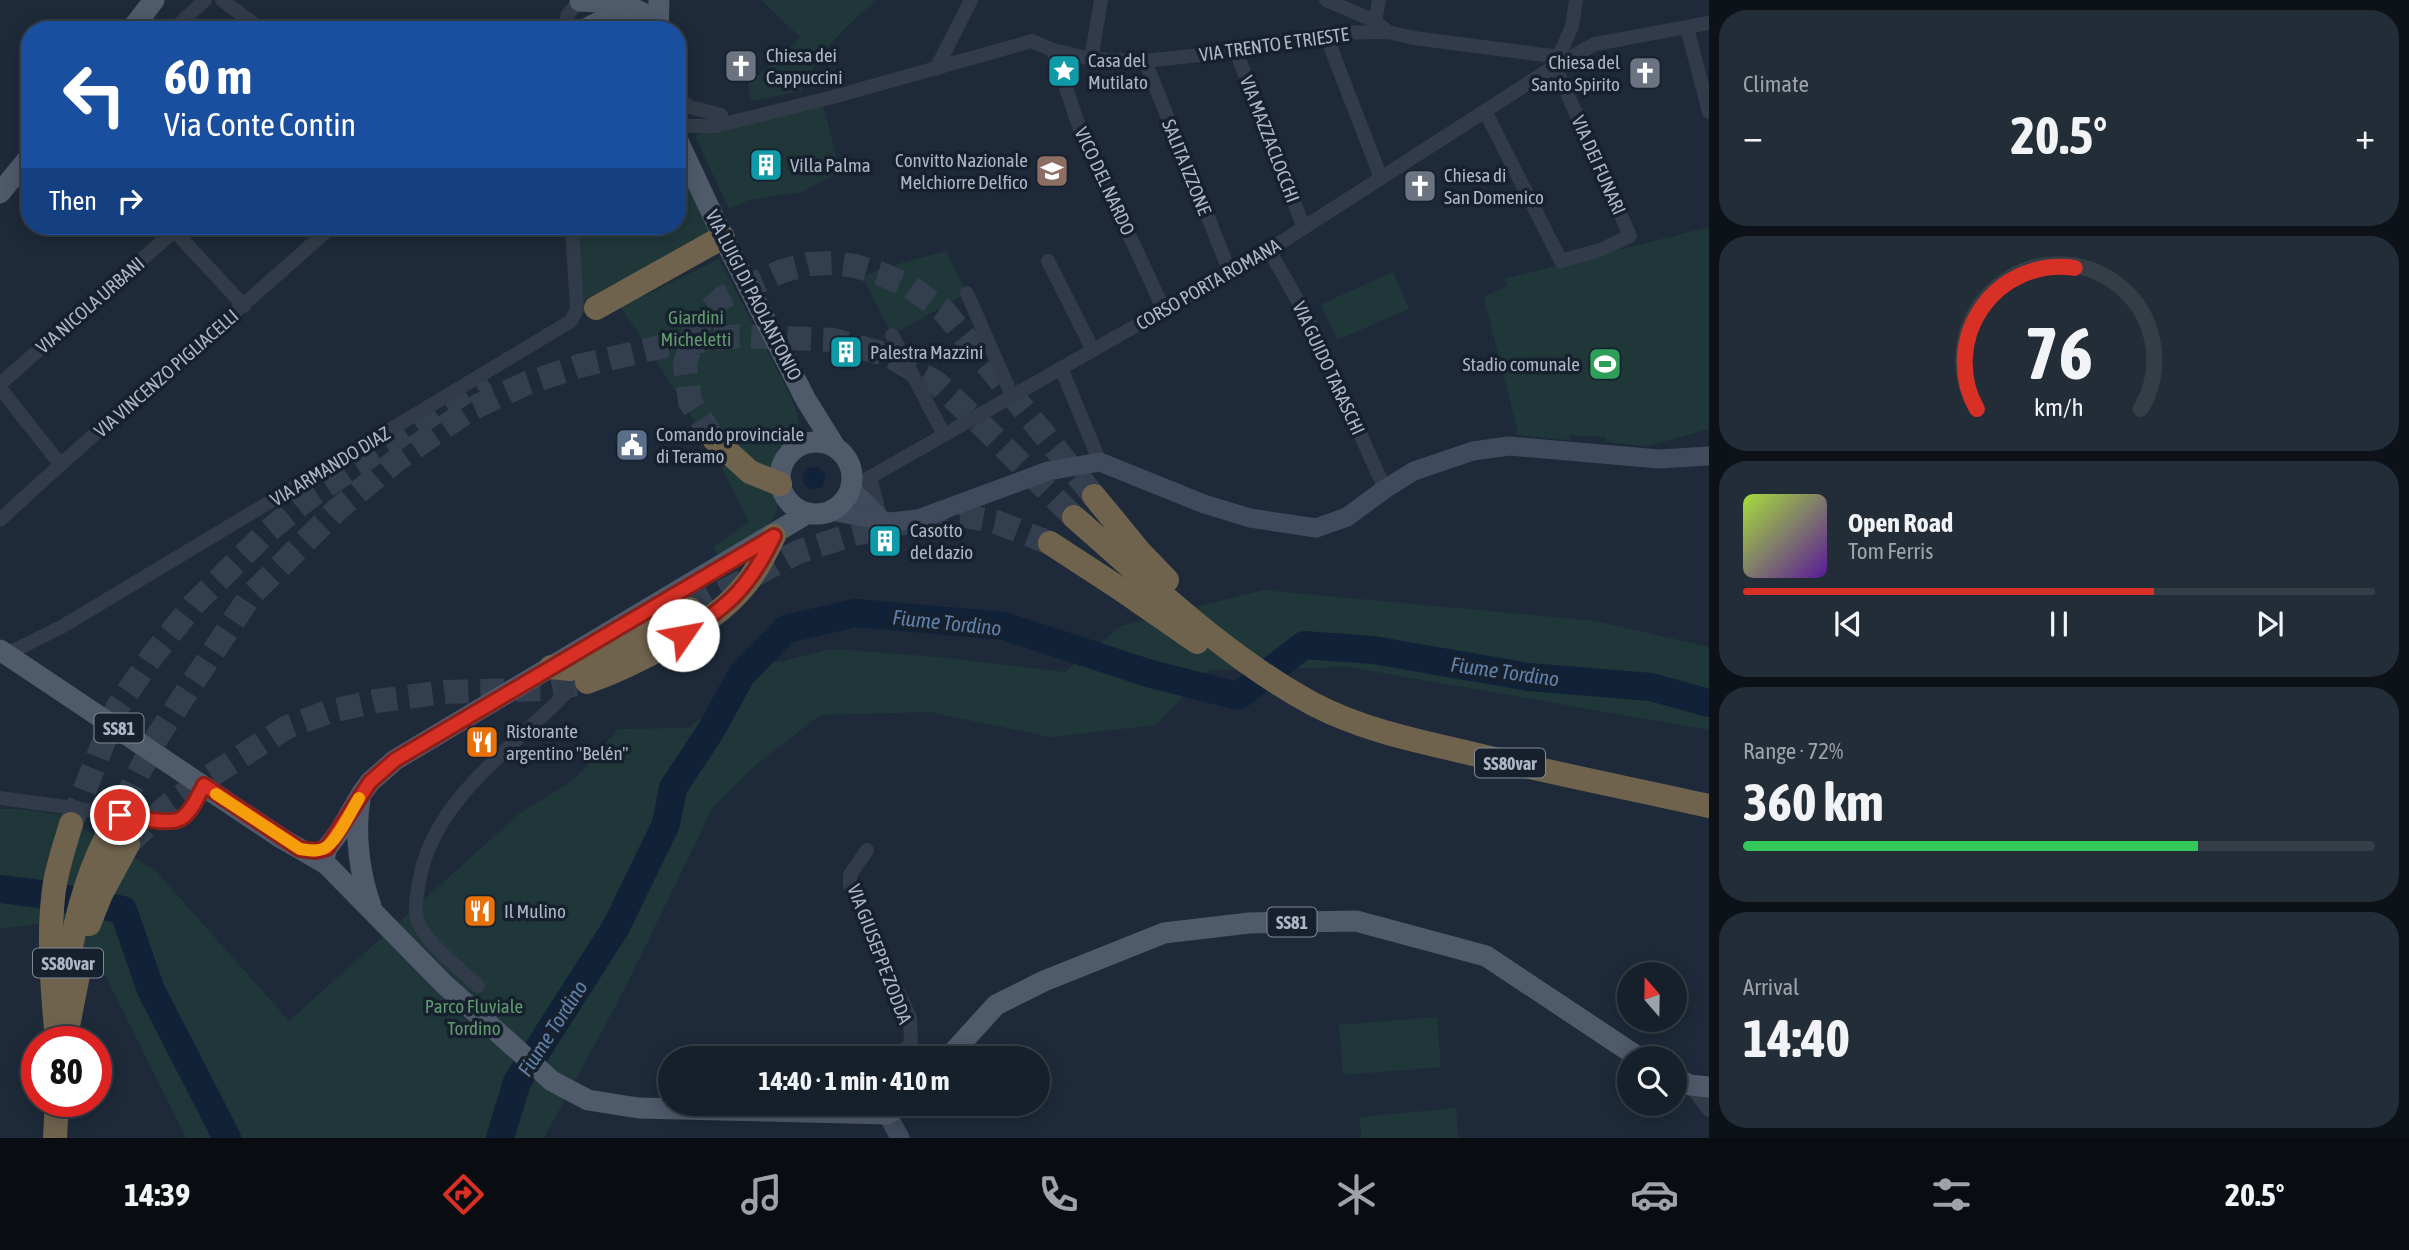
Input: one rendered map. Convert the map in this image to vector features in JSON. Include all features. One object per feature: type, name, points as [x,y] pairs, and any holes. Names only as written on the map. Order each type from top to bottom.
[{"type":"highway","points":[[596,308],[723,237]]},
{"type":"highway","points":[[713,439],[750,472],[784,493]]},
{"type":"highway","points":[[1094,496],[1140,552],[1182,595],[1211,636]]},
{"type":"highway","points":[[1074,517],[1211,636]]},
{"type":"highway","points":[[587,682],[613,672],[683,635],[727,605],[755,572],[778,533]]},
{"type":"highway","points":[[1050,543],[1119,588],[1211,636]]},
{"type":"highway","points":[[551,667],[570,669],[603,659],[690,609]]},
{"type":"highway","name":"SS80var","points":[[1211,636],[1284,693],[1369,729],[1709,806]]},
{"type":"highway","points":[[58,1026],[52,987],[53,898],[69,830]]},
{"type":"highway","points":[[65,1026],[88,928],[113,848]]},
{"type":"highway","points":[[55,1138],[56,1117]]},
{"type":"main road","points":[[138,21],[154,0]]},
{"type":"main road","points":[[582,21],[580,0],[620,4],[638,9],[649,16],[651,21]]},
{"type":"main road","points":[[655,21],[659,0]]},
{"type":"main road","points":[[598,21],[619,16],[634,21]]},
{"type":"main road","name":"VIA LUIGI DI PAOLANTONIO","points":[[686,158],[723,237],[807,400],[836,448]]},
{"type":"main road","points":[[0,193],[21,167]]},
{"type":"main road","points":[[778,533],[786,520],[780,474],[783,463],[803,438],[807,400]]},
{"type":"main road","points":[[784,493],[797,509],[819,514],[844,502],[851,488],[848,461],[836,448],[821,442],[797,447]]},
{"type":"main road","points":[[830,511],[891,522],[918,519],[1048,471],[1100,462],[1238,515],[1316,528],[1347,517],[1415,471],[1474,451],[1509,446],[1659,459],[1709,456]]},
{"type":"main road","points":[[851,488],[881,519]]},
{"type":"main road","points":[[658,1108],[638,1108],[589,1100],[552,1081],[444,984],[373,911],[330,858],[362,793],[370,782],[395,760],[808,513]]},
{"type":"main road","name":"SS81","points":[[1,651],[300,849],[316,851],[330,858],[349,874],[358,867],[360,857],[354,844],[339,839],[330,858]]},
{"type":"main road","points":[[362,793],[359,818],[360,857],[363,884],[373,911]]},
{"type":"main road","name":"SS81","points":[[959,1046],[996,1005],[1044,981],[1164,933],[1250,923],[1356,921],[1486,957],[1621,1046]]},
{"type":"main road","points":[[896,1116],[900,1138]]},
{"type":"street","points":[[183,21],[205,0]]},
{"type":"street","points":[[222,0],[250,21]]},
{"type":"street","points":[[566,21],[568,13],[580,0]]},
{"type":"street","points":[[686,126],[716,125],[936,69],[971,0]]},
{"type":"street","points":[[1091,59],[1101,0]]},
{"type":"street","points":[[1326,0],[1375,20],[1388,32]]},
{"type":"street","points":[[1375,20],[1380,0]]},
{"type":"street","points":[[1557,61],[1572,26],[1576,0]]},
{"type":"street","name":"CORSO PORTA ROMANA","points":[[851,488],[1269,250],[1485,111],[1557,61],[1595,44],[1709,23]]},
{"type":"street","points":[[1687,28],[1709,112]]},
{"type":"street","name":"VIA TRENTO E TRIESTE","points":[[936,69],[1032,41],[1053,50],[1091,59],[1144,61],[1236,51],[1325,33],[1388,32],[1557,61]]},
{"type":"street","points":[[1325,33],[1381,178]]},
{"type":"street","name":"VICO DEL NARDO","points":[[1053,50],[1080,129],[1164,310]]},
{"type":"street","name":"VIA MAZZACLOCCHI","points":[[1236,51],[1304,228]]},
{"type":"street","name":"SALITA IZZONE","points":[[1144,61],[1230,272]]},
{"type":"street","name":"VIA DEI FUNARI","points":[[1485,111],[1561,261],[1600,250],[1630,236],[1557,61]]},
{"type":"street","points":[[686,104],[721,115]]},
{"type":"street","name":"VIA NICOLA URBANI","points":[[0,386],[166,235]]},
{"type":"street","points":[[182,235],[244,306]]},
{"type":"street","name":"VIA VINCENZO PIGLIACELLI","points":[[0,520],[60,464],[322,235]]},
{"type":"street","name":"VIA ARMANDO DIAZ","points":[[1,651],[15,650],[41,638],[570,321],[577,309],[573,235]]},
{"type":"street","name":"VIA GUIDO TARASCHI","points":[[1269,250],[1307,317],[1385,489]]},
{"type":"street","points":[[1048,261],[1093,350]]},
{"type":"street","points":[[967,293],[1012,396]]},
{"type":"street","points":[[892,335],[944,435]]},
{"type":"street","points":[[1061,368],[1100,462]]},
{"type":"street","points":[[0,386],[60,464]]},
{"type":"street","points":[[870,477],[881,519]]},
{"type":"street","points":[[32,673],[31,655],[41,638]]},
{"type":"street","points":[[478,986],[426,936],[417,920],[416,902],[428,848],[452,807],[473,782],[564,696],[551,667]]},
{"type":"street","points":[[0,798],[168,821],[181,819],[204,785]]},
{"type":"street","name":"VIA GIUSEPPE ZODDA","points":[[867,850],[850,875],[850,885],[910,1018],[911,1043],[909,1046]]},
{"type":"street","points":[[1691,1083],[1709,1110]]},
{"type":"green space","points":[[761,0],[877,0],[833,41],[801,91],[751,101],[748,83],[781,57],[800,37]]},
{"type":"green space","points":[[822,100],[840,172],[802,192],[749,200],[729,209],[695,136],[716,126]]},
{"type":"green space","points":[[686,158],[723,237],[577,303],[573,235],[686,235]]},
{"type":"green space","name":"Stadio comunale","points":[[1709,227],[1709,429],[1648,446],[1607,442],[1605,437],[1570,435],[1569,440],[1516,435],[1517,429],[1485,296],[1507,286],[1505,279]]},
{"type":"green space","points":[[946,251],[967,293],[892,335],[863,277],[883,268]]},
{"type":"green space","name":"Giardini Micheletti","points":[[719,259],[791,397],[796,409],[798,427],[773,468],[770,490],[776,501],[776,512],[771,522],[751,538],[718,556],[713,547],[749,522],[711,446],[621,307]]},
{"type":"green space","points":[[1393,272],[1409,309],[1337,340],[1321,304]]},
{"type":"green space","name":"Parco Fluviale Tordino","points":[[1263,590],[1595,621],[1709,647],[1709,730],[1348,667],[1208,670],[1156,725],[1050,737],[930,712],[820,715],[756,765],[713,807],[623,992],[544,1138],[186,1138],[98,961],[37,924],[0,929],[0,809],[61,815],[154,869],[289,1021],[519,814],[576,778],[618,729],[688,728],[767,665],[831,649],[938,657],[1065,672],[1121,626]]},
{"type":"green space","points":[[1437,1017],[1441,1067],[1343,1075],[1339,1025]]},
{"type":"green space","points":[[1456,1108],[1458,1138],[1361,1138],[1360,1117]]},
{"type":"water","points":[[814,467],[822,470],[825,478],[822,486],[814,489],[806,486],[803,478],[806,470]]},
{"type":"waterway","name":"Fiume Tordino","points":[[500,1138],[517,1082],[616,927],[666,824],[673,788],[710,732],[742,674],[786,629],[856,613],[1004,626],[1151,674],[1238,696],[1304,645],[1373,650],[1529,677],[1651,687],[1709,703]]},
{"type":"waterway","name":"Fiume Tordino","points":[[0,889],[123,910],[151,990],[227,1138]]},
{"type":"tunnel","points":[[714,439],[690,402],[685,364],[694,333],[706,313],[724,297],[782,271],[809,264],[855,266],[909,286],[944,311],[1094,496]]},
{"type":"tunnel","points":[[106,838],[157,737],[250,596],[338,509],[398,459],[469,410],[525,384],[579,366],[664,346],[739,336],[834,340],[888,355],[938,384],[1074,517]]},
{"type":"tunnel","points":[[71,824],[118,706],[153,655],[194,604],[267,532],[311,496],[486,378]]},
{"type":"tunnel","points":[[690,609],[798,552],[896,524],[965,516],[996,522],[1050,543]]},
{"type":"tunnel","points":[[128,844],[166,807],[201,782],[287,727],[328,712],[376,701],[445,692],[551,689],[587,682]]},
{"type":"slow traffic","points":[[216,794],[300,849],[316,851],[327,848],[359,798]]},
{"type":"place","name":"Chiesa dei Cappuccini","points":[[741,66]]},
{"type":"place","name":"Casa del Mutilato","points":[[1064,71]]},
{"type":"place","name":"Chiesa del Santo Spirito","points":[[1645,73]]},
{"type":"place","name":"Villa Palma","points":[[766,165]]},
{"type":"place","name":"Convitto Nazionale Melchiorre Delfico","points":[[1052,171]]},
{"type":"place","name":"Chiesa di San Domenico","points":[[1420,186]]},
{"type":"place","name":"Palestra Mazzini","points":[[846,352]]},
{"type":"place","name":"Stadio comunale","points":[[1605,364]]},
{"type":"place","name":"Comando provinciale di Teramo","points":[[632,445]]},
{"type":"place","name":"Casotto del dazio","points":[[885,541]]},
{"type":"place","name":"Ristorante argentino \"Belén\"","points":[[482,742]]},
{"type":"place","name":"Il Mulino","points":[[480,911]]},
{"type":"route","points":[[120,815],[168,821],[181,819],[204,785],[300,849],[316,851],[327,848],[370,782],[395,760],[774,536],[755,572],[740,591],[727,605],[683,635]]}]
